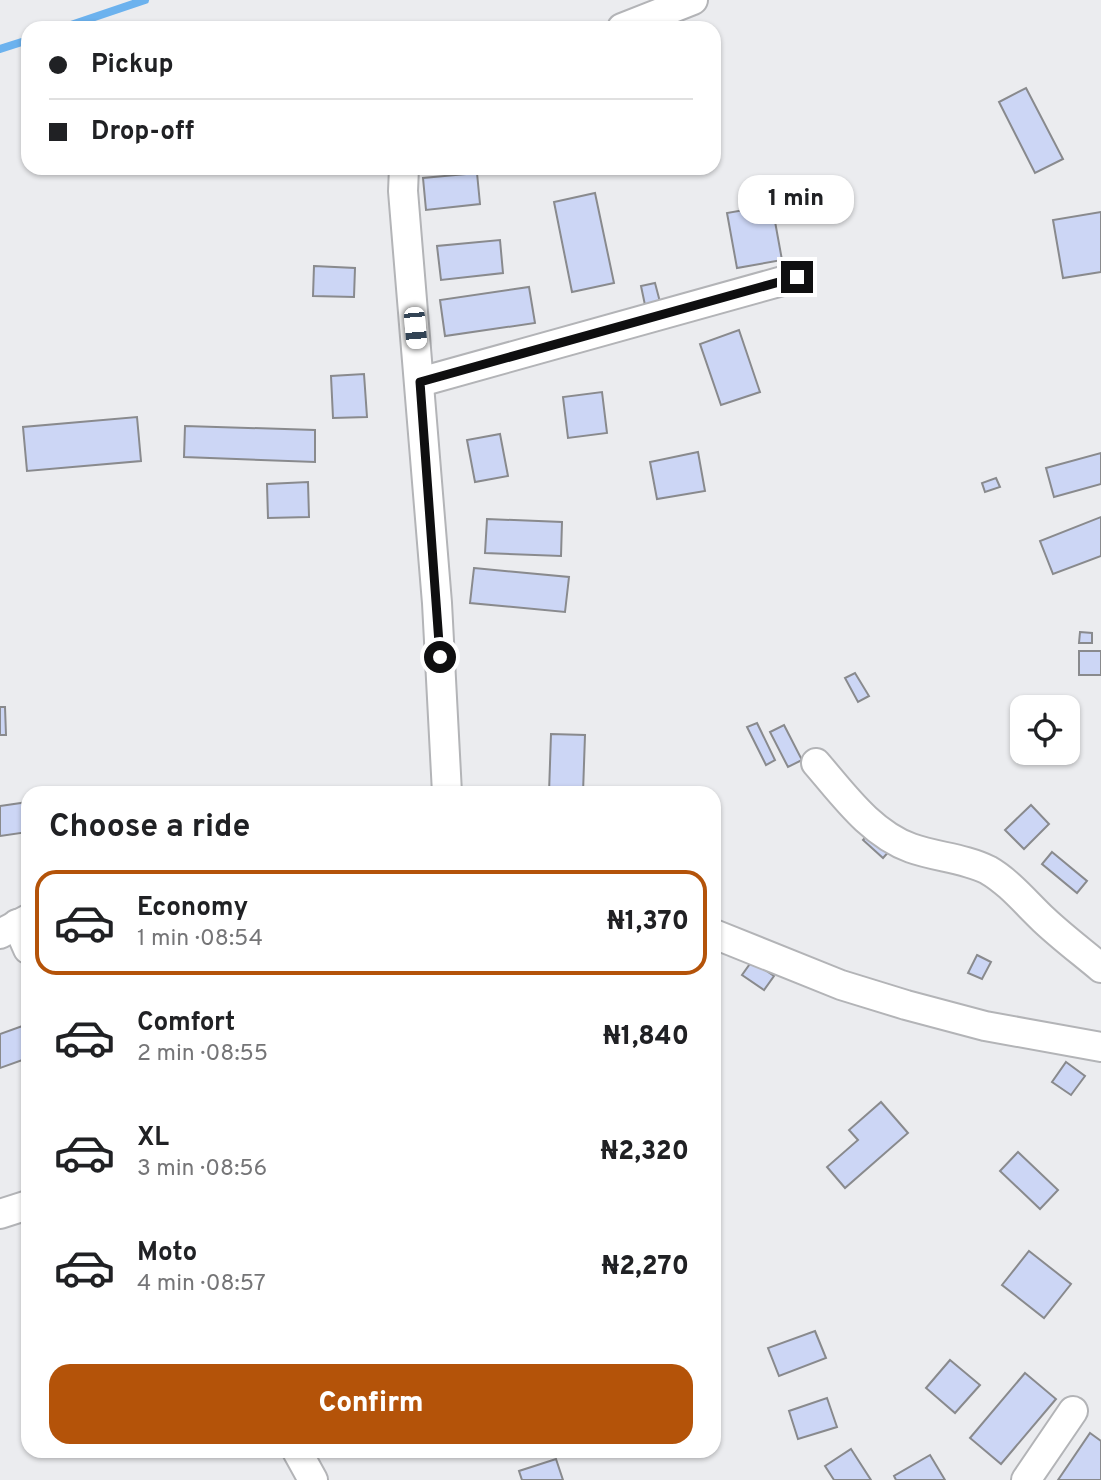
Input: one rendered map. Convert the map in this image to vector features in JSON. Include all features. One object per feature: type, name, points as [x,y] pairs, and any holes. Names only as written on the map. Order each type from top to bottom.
[{"type":"street","points":[[640,21],[693,0]]},
{"type":"street","points":[[404,175],[437,603],[447,786]]},
{"type":"street","points":[[420,382],[797,277]]},
{"type":"street","points":[[816,763],[873,825],[909,848],[953,858],[987,870],[1101,968]]},
{"type":"street","points":[[721,937],[841,985],[906,1005],[985,1026],[1101,1047]]},
{"type":"street","points":[[0,1214],[21,1207]]},
{"type":"street","points":[[1026,1480],[1073,1411]]},
{"type":"street","points":[[301,1458],[313,1480]]},
{"type":"building","points":[[1026,88],[1063,159],[1035,173],[999,102]]},
{"type":"building","points":[[477,175],[480,204],[426,210],[423,178]]},
{"type":"building","points":[[595,193],[614,283],[572,292],[554,202]]},
{"type":"building","points":[[772,205],[782,260],[737,268],[727,213]]},
{"type":"building","points":[[1101,212],[1101,272],[1063,278],[1053,220]]},
{"type":"building","points":[[500,240],[503,273],[441,280],[437,246]]},
{"type":"building","points":[[314,266],[355,268],[354,297],[313,296]]},
{"type":"building","points":[[655,283],[660,302],[645,305],[641,286]]},
{"type":"building","points":[[529,287],[535,323],[445,336],[440,300]]},
{"type":"building","points":[[739,330],[760,392],[721,405],[700,344]]},
{"type":"building","points":[[364,374],[367,417],[333,418],[331,376]]},
{"type":"building","points":[[602,392],[607,433],[568,438],[563,397]]},
{"type":"building","points":[[137,417],[141,461],[27,471],[23,427]]},
{"type":"building","points":[[185,426],[315,430],[315,462],[184,457]]},
{"type":"building","points":[[500,434],[508,476],[475,482],[467,440]]},
{"type":"building","points":[[698,452],[705,491],[657,499],[650,462]]},
{"type":"building","points":[[1101,453],[1101,484],[1054,497],[1046,468]]},
{"type":"building","points":[[996,478],[1000,487],[985,492],[982,483]]},
{"type":"building","points":[[308,482],[309,517],[268,518],[267,484]]},
{"type":"building","points":[[1101,517],[1101,556],[1053,574],[1040,541]]},
{"type":"building","points":[[487,519],[562,522],[561,556],[485,553]]},
{"type":"building","points":[[474,568],[569,577],[565,612],[470,603]]},
{"type":"building","points":[[1080,632],[1092,633],[1092,643],[1079,643]]},
{"type":"building","points":[[1079,651],[1101,651],[1101,675],[1079,675]]},
{"type":"building","points":[[855,673],[869,696],[858,702],[845,678]]},
{"type":"building","points":[[0,707],[5,707],[6,735],[0,735]]},
{"type":"building","points":[[757,723],[775,760],[766,765],[747,727]]},
{"type":"building","points":[[784,725],[802,760],[788,767],[770,732]]},
{"type":"building","points":[[551,734],[585,735],[583,786],[549,786]]},
{"type":"building","points":[[21,803],[21,833],[0,836],[0,806]]},
{"type":"building","points":[[1031,805],[1049,824],[1024,849],[1005,830]]},
{"type":"building","points":[[872,830],[892,848],[883,858],[863,840]]},
{"type":"building","points":[[1052,852],[1087,881],[1077,893],[1042,864]]},
{"type":"building","points":[[977,955],[991,962],[982,979],[968,973]]},
{"type":"building","points":[[752,961],[774,976],[764,990],[742,975]]},
{"type":"building","points":[[21,1026],[21,1060],[0,1068],[0,1034]]},
{"type":"building","points":[[1066,1062],[1085,1076],[1071,1095],[1052,1082]]},
{"type":"building","points":[[881,1102],[908,1133],[845,1188],[827,1167],[858,1140],[849,1130]]},
{"type":"building","points":[[1018,1152],[1058,1190],[1040,1209],[1000,1171]]},
{"type":"building","points":[[1029,1251],[1071,1284],[1044,1318],[1002,1285]]},
{"type":"building","points":[[815,1331],[826,1358],[779,1376],[768,1348]]},
{"type":"building","points":[[950,1360],[980,1385],[955,1413],[926,1388]]},
{"type":"building","points":[[1025,1373],[1056,1399],[1001,1464],[970,1438]]},
{"type":"building","points":[[827,1398],[837,1427],[798,1439],[789,1411]]},
{"type":"building","points":[[1090,1433],[1101,1441],[1101,1480],[1058,1480]]},
{"type":"building","points":[[851,1449],[871,1480],[834,1480],[825,1466]]},
{"type":"building","points":[[930,1455],[945,1480],[896,1480],[894,1476]]},
{"type":"building","points":[[556,1459],[563,1480],[522,1480],[519,1471]]},
{"type":"waterway","points":[[83,21],[145,0]]},
{"type":"waterway","points":[[0,49],[21,42]]},
{"type":"route","points":[[440,657],[420,382],[797,277]]}]
